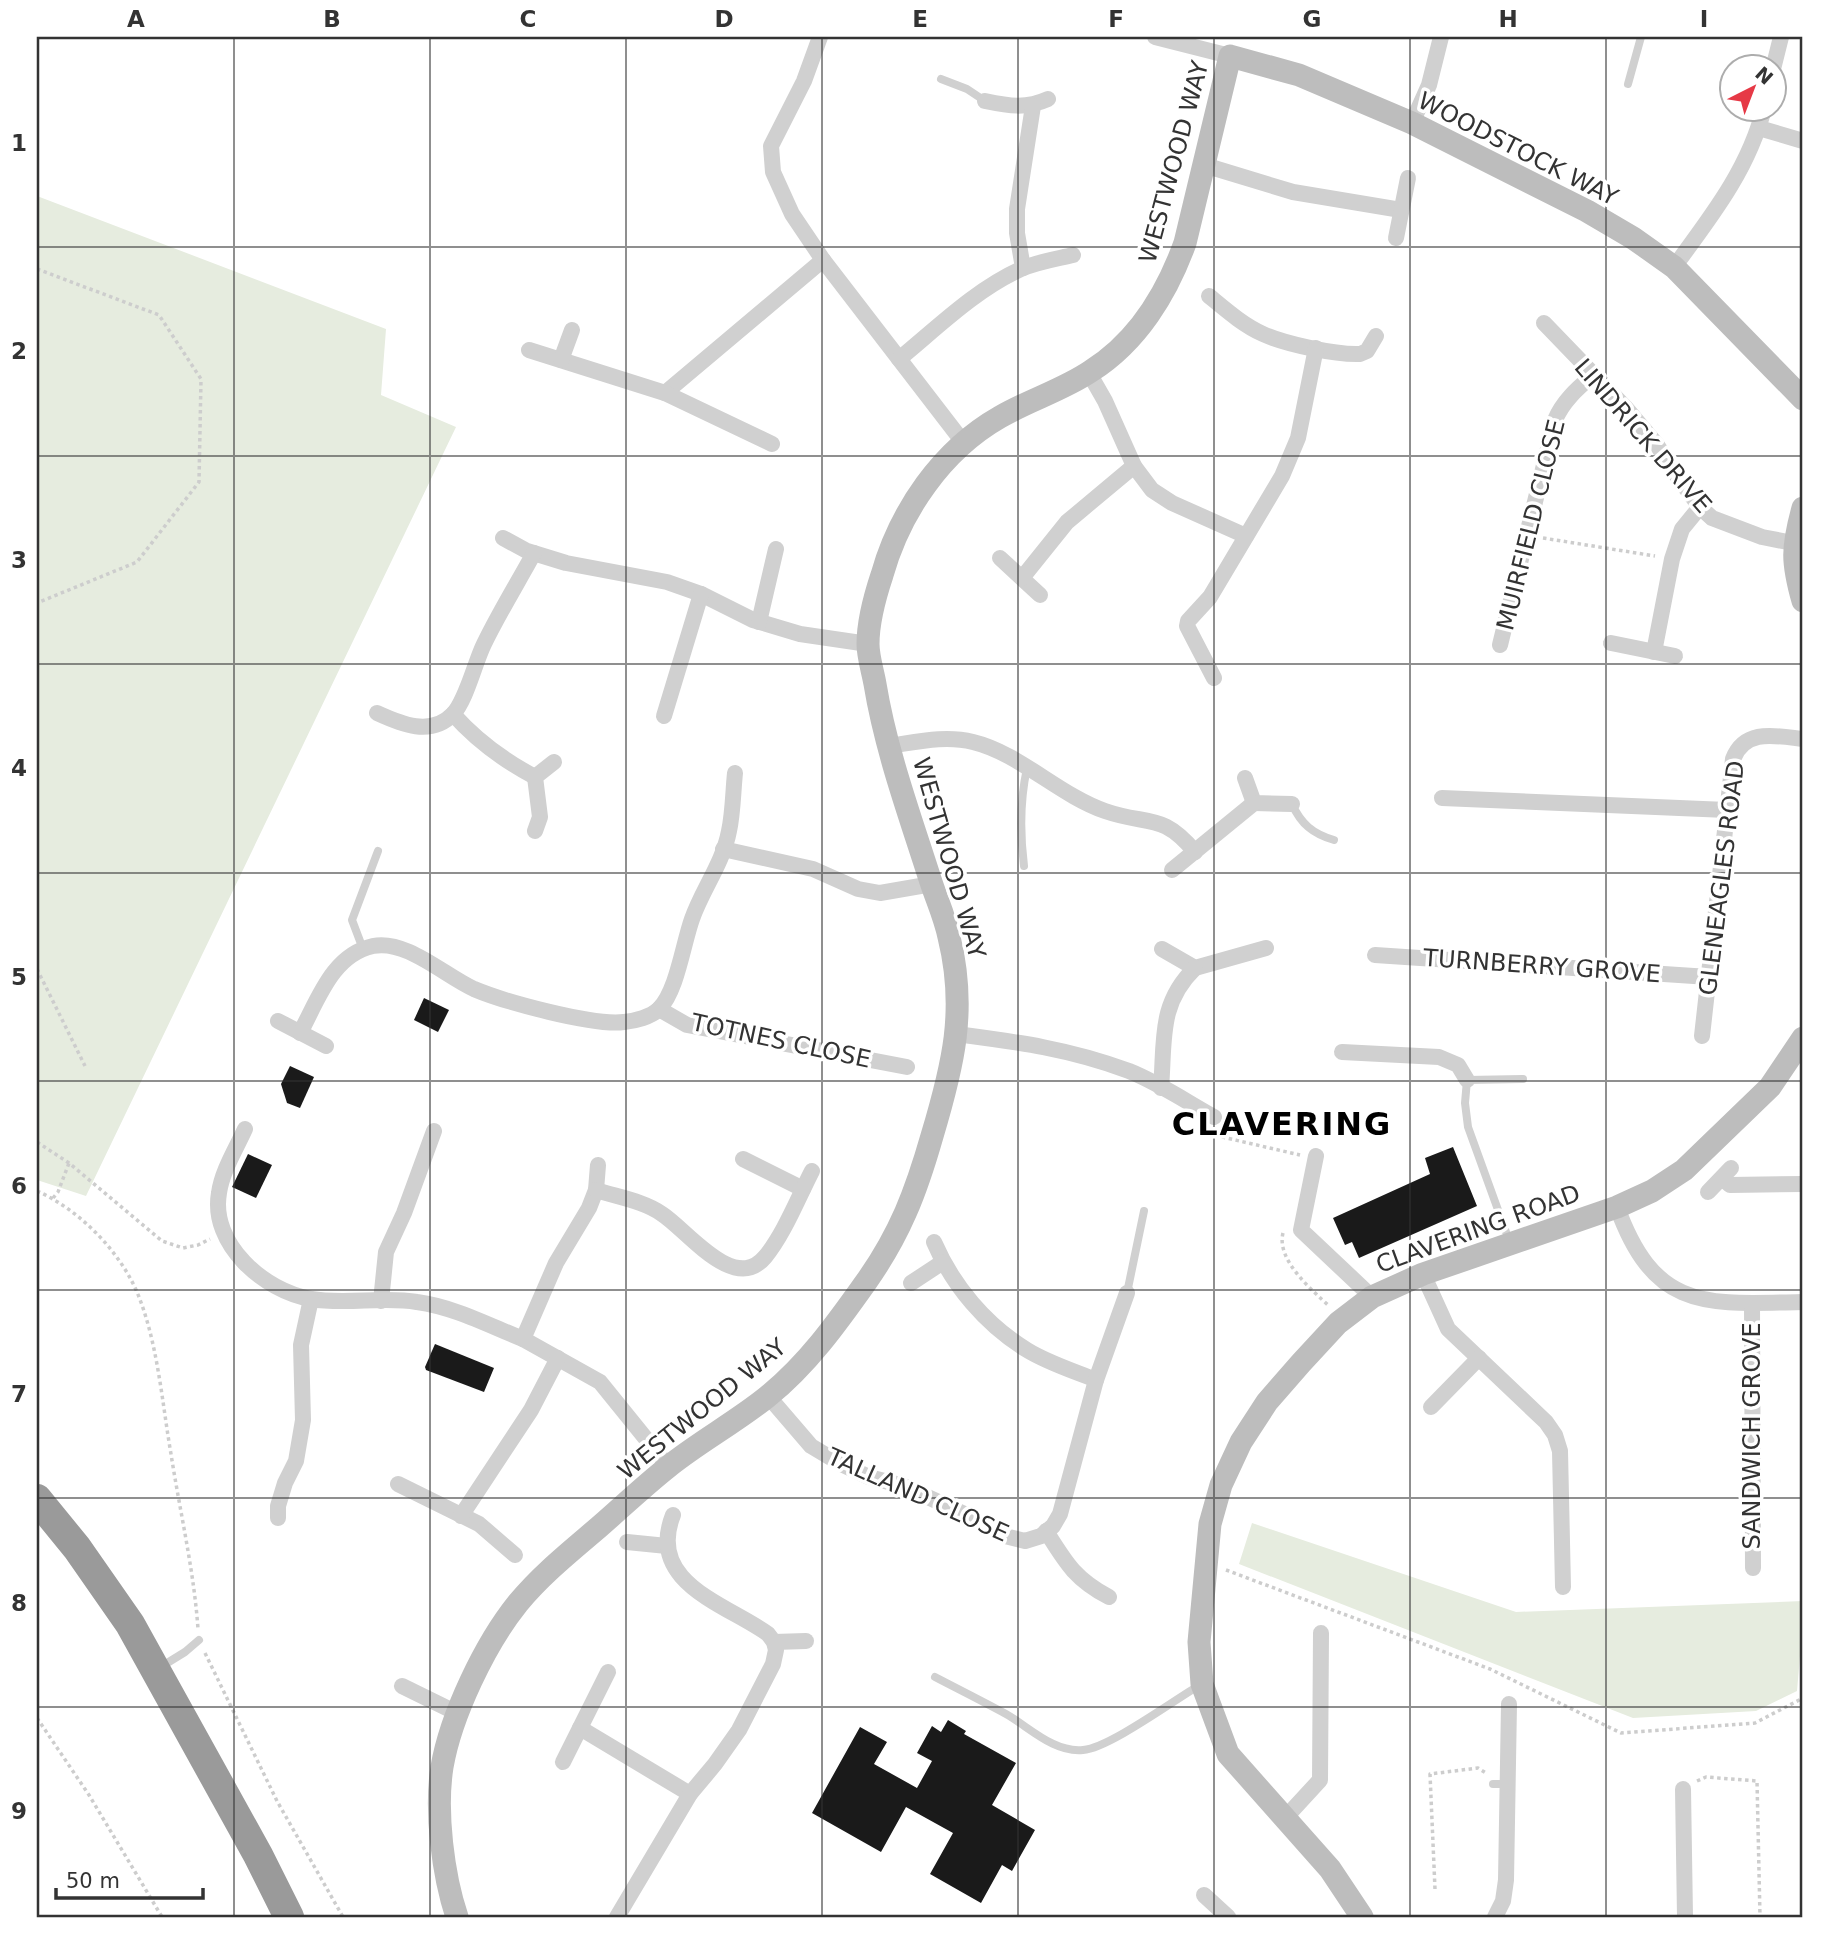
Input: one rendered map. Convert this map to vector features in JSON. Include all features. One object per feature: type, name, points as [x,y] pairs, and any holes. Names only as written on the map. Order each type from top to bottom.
[{"type":"highway","points":[[37,1499],[130,1624],[258,1854],[289,1917]]},
{"type":"street","points":[[820,37],[804,81],[771,146],[773,172],[792,214],[823,260],[964,442]]},
{"type":"street","name":"WOODSTOCK WAY","points":[[1154,37],[1299,75],[1412,123],[1587,211],[1633,238],[1674,267],[1803,400]]},
{"type":"street","points":[[1412,123],[1429,85],[1441,37]]},
{"type":"street","name":"WESTWOOD WAY","points":[[457,1917],[448,1891],[440,1825],[442,1768],[457,1713],[496,1633],[518,1603],[544,1575],[668,1466],[768,1396],[808,1358],[834,1327],[897,1235],[918,1185],[950,1077],[958,1000],[948,932],[889,746],[878,702],[868,645],[882,573],[895,538],[912,505],[938,468],[964,442],[998,418],[1089,373],[1126,342],[1149,314],[1167,285],[1185,243],[1230,56]]},
{"type":"street","points":[[985,101],[1007,106],[1033,106],[1048,99]]},
{"type":"street","points":[[1023,268],[1017,233],[1017,209],[1033,106]]},
{"type":"street","points":[[1674,267],[1716,210],[1743,165],[1760,122]]},
{"type":"street","points":[[1759,128],[1803,141]]},
{"type":"street","points":[[1204,165],[1293,192],[1401,210]]},
{"type":"street","points":[[1396,238],[1408,178]]},
{"type":"street","points":[[900,359],[991,285],[1023,268],[1073,255]]},
{"type":"street","points":[[665,393],[823,260]]},
{"type":"street","points":[[1209,296],[1243,323],[1264,335],[1316,348],[1360,354],[1367,351],[1376,336]]},
{"type":"street","name":"LINDRICK DRIVE","points":[[1545,323],[1625,407],[1657,445],[1700,507],[1712,518],[1762,537],[1793,543]]},
{"type":"street","points":[[561,360],[572,330]]},
{"type":"street","points":[[1214,678],[1186,626],[1210,597],[1282,476],[1298,438],[1316,348]]},
{"type":"street","points":[[530,350],[665,393],[772,444]]},
{"type":"street","points":[[1089,373],[1105,401],[1134,466],[1152,490],[1171,503],[1247,536]]},
{"type":"street","name":"MUIRFIELD CLOSE","points":[[1500,645],[1555,420],[1572,393],[1593,375]]},
{"type":"street","points":[[1022,578],[1067,522],[1134,466]]},
{"type":"street","points":[[1654,652],[1672,559],[1682,529],[1700,507]]},
{"type":"street","points":[[1803,508],[1793,543],[1797,580],[1803,601]]},
{"type":"street","points":[[503,538],[534,553],[597,571],[667,582],[701,594],[759,622],[800,634],[868,645]]},
{"type":"street","points":[[759,622],[776,549]]},
{"type":"street","points":[[377,713],[405,726],[428,727],[453,714],[460,705],[483,645],[534,553]]},
{"type":"street","points":[[1000,558],[1040,594]]},
{"type":"street","points":[[664,716],[701,594]]},
{"type":"street","points":[[1611,643],[1675,656]]},
{"type":"street","points":[[453,714],[485,747],[535,777]]},
{"type":"street","name":"GLENEAGLES ROAD","points":[[1702,1036],[1733,759],[1740,747],[1753,737],[1803,738]]},
{"type":"street","points":[[889,746],[937,738],[960,739],[996,749],[1085,803],[1106,812],[1169,826],[1195,852]]},
{"type":"street","points":[[535,777],[554,762]]},
{"type":"street","points":[[300,1033],[328,980],[348,956],[376,946],[403,951],[429,962],[472,988],[506,1001],[592,1020],[622,1023],[642,1018],[659,1009],[676,978],[692,917],[729,833],[735,773]]},
{"type":"street","points":[[535,777],[540,817],[535,831]]},
{"type":"street","points":[[1245,778],[1254,803]]},
{"type":"street","points":[[1442,797],[1727,810]]},
{"type":"street","points":[[1172,870],[1254,803],[1292,804]]},
{"type":"street","points":[[723,849],[813,869],[858,890],[880,893],[932,884]]},
{"type":"street","points":[[1161,1088],[1164,1024],[1181,982],[1195,968],[1266,948]]},
{"type":"street","points":[[1162,949],[1195,968]]},
{"type":"street","name":"TURNBERRY GROVE","points":[[1375,955],[1709,977]]},
{"type":"street","name":"TOTNES CLOSE","points":[[659,1009],[687,1024],[907,1067]]},
{"type":"street","points":[[278,1021],[326,1046]]},
{"type":"street","points":[[956,1034],[1054,1048],[1132,1072],[1214,1117]]},
{"type":"street","name":"CLAVERING ROAD","points":[[1362,1917],[1330,1869],[1228,1754],[1202,1684],[1199,1642],[1210,1524],[1221,1485],[1241,1442],[1267,1402],[1301,1363],[1338,1323],[1372,1297],[1423,1274],[1617,1207],[1652,1191],[1684,1170],[1770,1087],[1803,1038]]},
{"type":"street","points":[[1342,1052],[1439,1057],[1458,1065],[1467,1080]]},
{"type":"street","points":[[245,1129],[219,1192],[218,1212],[223,1232],[235,1251],[255,1272],[280,1288],[311,1299],[414,1301],[438,1306],[523,1339],[600,1382],[668,1466]]},
{"type":"street","points":[[381,1301],[386,1252],[404,1213],[434,1131]]},
{"type":"street","points":[[1316,1157],[1301,1230],[1372,1297]]},
{"type":"street","points":[[743,1159],[803,1189]]},
{"type":"street","points":[[523,1339],[556,1263],[589,1208],[596,1191],[598,1165]]},
{"type":"street","points":[[596,1191],[660,1212],[725,1265],[751,1267],[764,1258],[812,1171]]},
{"type":"street","points":[[1708,1192],[1727,1173],[1730,1185],[1803,1184]]},
{"type":"street","points":[[1617,1207],[1628,1236],[1641,1259],[1661,1279],[1699,1299],[1712,1303],[1803,1302]]},
{"type":"street","points":[[934,1241],[943,1262],[976,1308],[999,1329],[1029,1352],[1096,1380]]},
{"type":"street","points":[[911,1283],[943,1262]]},
{"type":"street","points":[[1423,1274],[1448,1329],[1546,1422],[1555,1435],[1560,1451],[1563,1587]]},
{"type":"street","name":"TALLAND CLOSE","points":[[768,1396],[811,1446],[841,1464],[869,1478],[904,1486],[974,1518],[1005,1536],[1025,1541],[1041,1536],[1060,1514],[1096,1380],[1127,1293]]},
{"type":"street","points":[[278,1518],[278,1506],[296,1461],[300,1439],[304,1402],[301,1345],[311,1299]]},
{"type":"street","name":"SANDWICH GROVE","points":[[1752,1303],[1753,1568]]},
{"type":"street","points":[[461,1516],[531,1410],[558,1358]]},
{"type":"street","points":[[1431,1408],[1479,1359]]},
{"type":"street","points":[[398,1485],[479,1524],[515,1555]]},
{"type":"street","points":[[617,1917],[690,1794],[739,1730],[773,1664],[776,1650],[774,1642],[758,1627],[692,1587],[668,1556],[668,1526],[673,1515]]},
{"type":"street","name":"TALLAND CLOSE","points":[[1046,1531],[1068,1565],[1086,1585],[1109,1597]]},
{"type":"street","points":[[627,1542],[667,1546]]},
{"type":"street","points":[[1286,1817],[1320,1780],[1321,1633]]},
{"type":"street","points":[[774,1642],[806,1640]]},
{"type":"street","points":[[564,1762],[608,1672]]},
{"type":"street","points":[[402,1686],[457,1713]]},
{"type":"street","points":[[1495,1917],[1503,1901],[1506,1880],[1500,1784],[1509,1704]]},
{"type":"street","points":[[580,1728],[690,1794]]},
{"type":"street","points":[[1683,1788],[1685,1917]]},
{"type":"street","points":[[1204,1895],[1223,1916]]},
{"type":"lane","points":[[1628,85],[1641,37]]},
{"type":"lane","points":[[941,79],[967,89],[985,101]]},
{"type":"lane","points":[[1024,866],[1021,836],[1027,768]]},
{"type":"lane","points":[[1292,804],[1298,817],[1310,830],[1334,840]]},
{"type":"lane","points":[[363,949],[352,920],[378,851]]},
{"type":"lane","points":[[1510,1243],[1468,1127],[1465,1103],[1467,1080],[1523,1079]]},
{"type":"lane","points":[[1127,1293],[1144,1211]]},
{"type":"lane","points":[[157,1669],[199,1640]]},
{"type":"lane","points":[[934,1677],[1014,1718],[1060,1747],[1082,1750],[1122,1734],[1202,1684]]},
{"type":"path","points":[[37,269],[159,315],[201,379],[199,482],[137,562],[37,603]]},
{"type":"path","points":[[1543,538],[1663,557]]},
{"type":"path","points":[[37,969],[85,1066]]},
{"type":"path","points":[[37,1142],[69,1163],[162,1241],[183,1248],[198,1245],[223,1232]]},
{"type":"path","points":[[53,1198],[69,1163]]},
{"type":"path","points":[[37,1191],[53,1198],[87,1225],[119,1259],[139,1296],[153,1344],[197,1610],[199,1640],[277,1801],[343,1917]]},
{"type":"path","points":[[1205,1562],[1490,1669],[1620,1733],[1755,1723],[1803,1698]]},
{"type":"path","points":[[37,1718],[89,1795],[162,1917]]},
{"type":"path","points":[[1435,1889],[1430,1774],[1478,1768],[1488,1773]]},
{"type":"path","points":[[1706,1777],[1756,1781],[1760,1917]]},
{"type":"shaded area","points":[[37,196],[386,329],[381,395],[456,427],[86,1196],[37,1180]]},
{"type":"shaded area","points":[[1252,1523],[1516,1612],[1803,1601],[1803,1655],[1800,1656],[1797,1691],[1756,1711],[1633,1718],[1239,1564]]},
{"type":"building","points":[[424,998],[449,1010],[438,1032],[414,1020]]},
{"type":"building","points":[[290,1066],[314,1077],[300,1108],[287,1103],[281,1084]]},
{"type":"building","points":[[1453,1147],[1477,1206],[1359,1258],[1352,1242],[1345,1245],[1333,1218],[1430,1174],[1425,1158]]},
{"type":"building","points":[[248,1154],[272,1165],[256,1198],[232,1187]]},
{"type":"building","points":[[435,1344],[494,1368],[484,1392],[426,1370]]},
{"type":"building","points":[[948,1720],[966,1731],[964,1734],[1016,1763],[992,1805],[1035,1830],[1012,1871],[1002,1865],[981,1903],[930,1874],[953,1833],[906,1807],[881,1852],[812,1813],[860,1727],[887,1742],[874,1764],[917,1788],[932,1761],[917,1753],[932,1726],[941,1732]]},
{"type":"district","name":"CLAVERING","points":[[1282,1124]]}]
